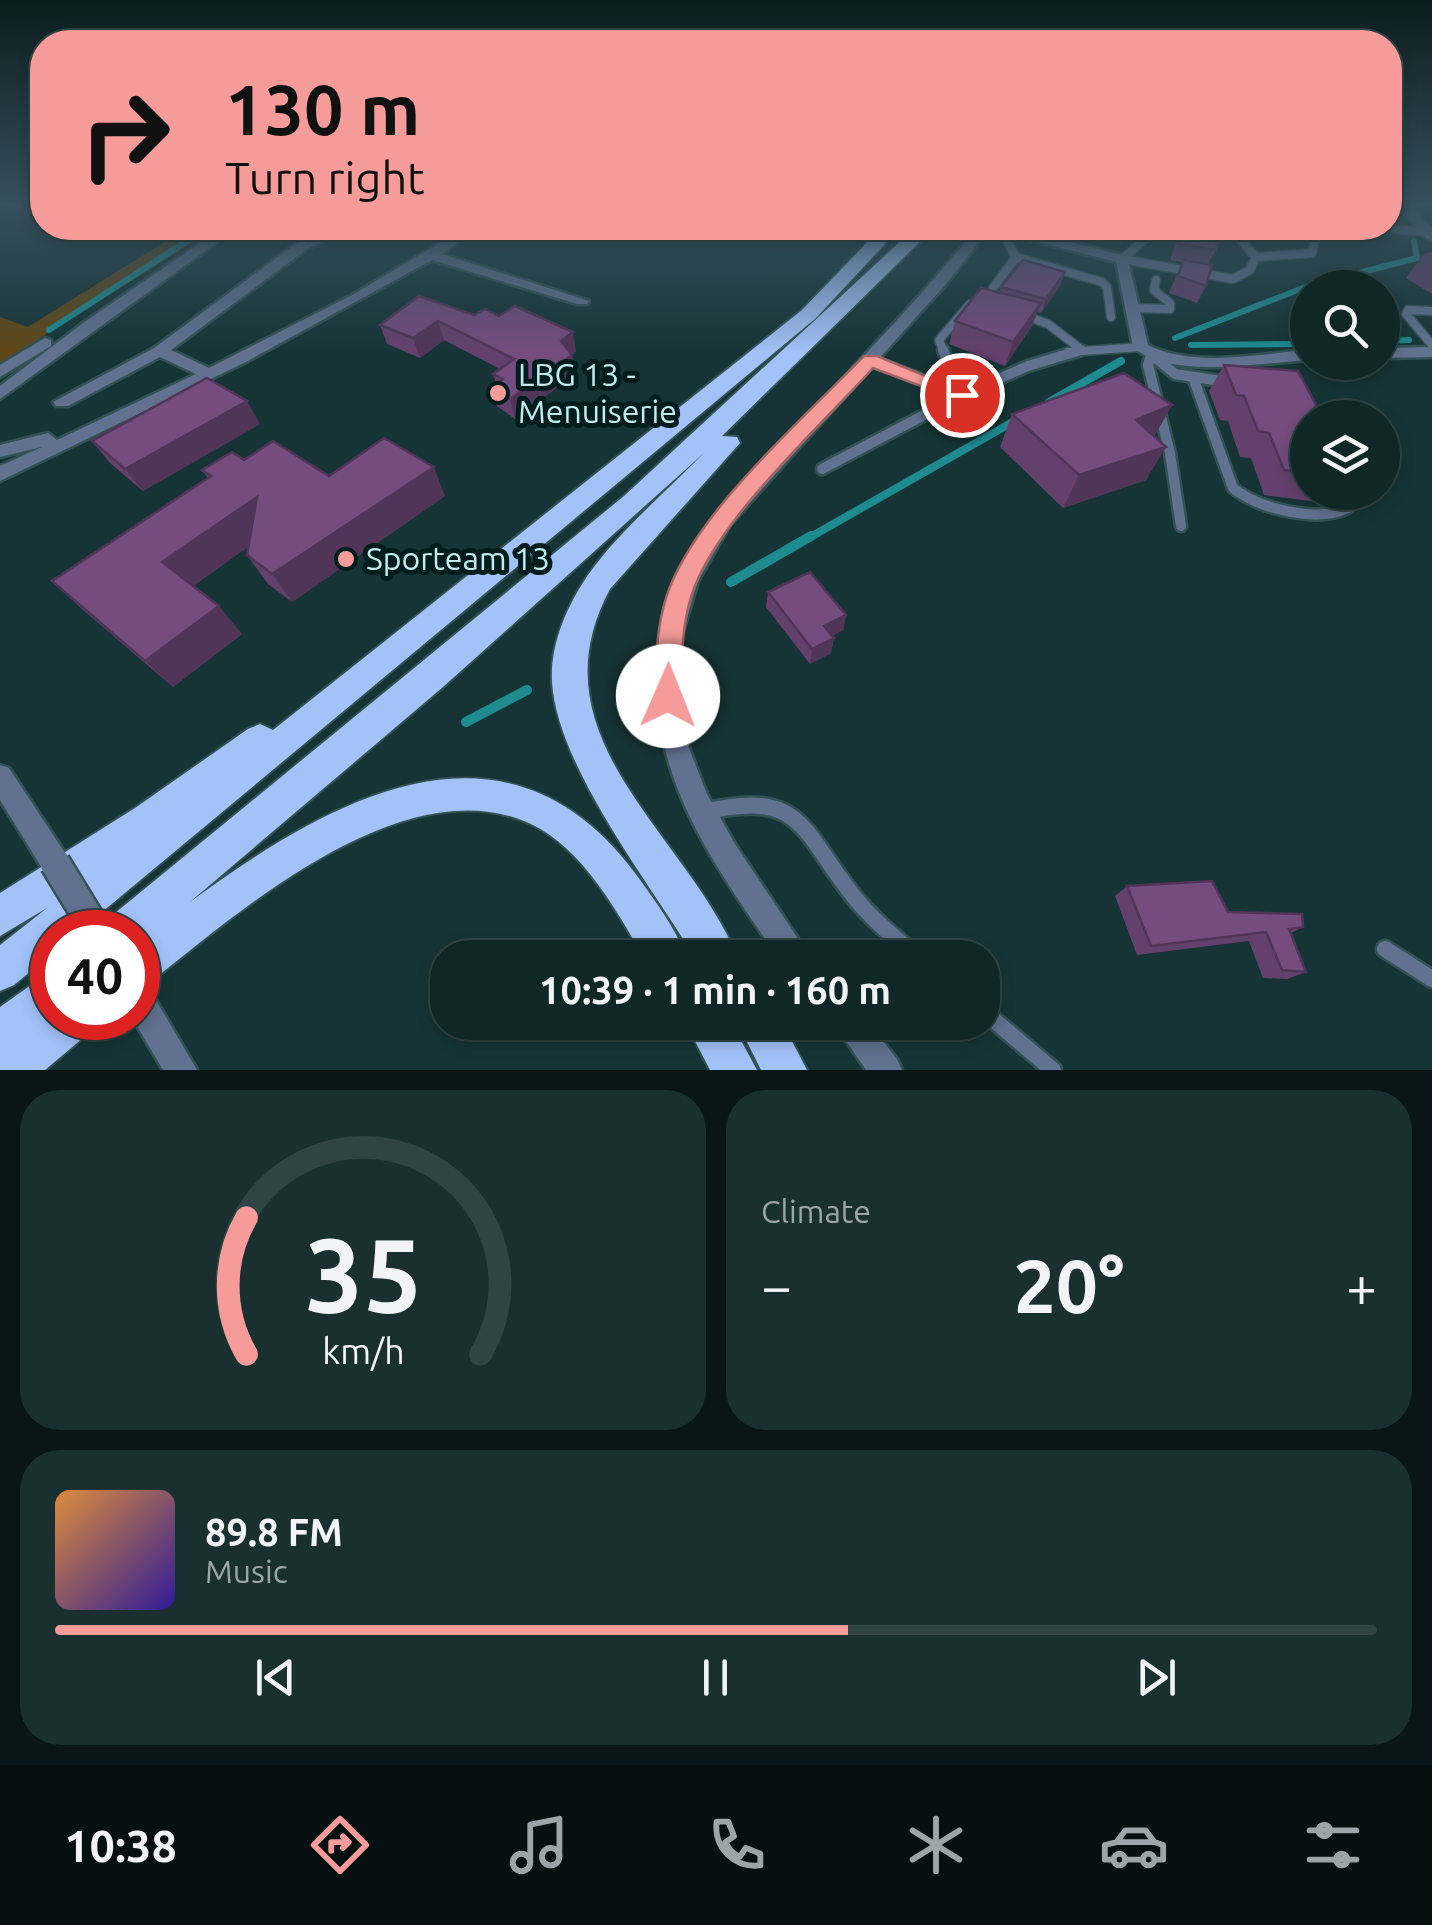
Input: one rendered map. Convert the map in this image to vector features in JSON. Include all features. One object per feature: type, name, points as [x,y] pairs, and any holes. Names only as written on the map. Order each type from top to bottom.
[{"type":"highway","points":[[0,971],[640,455],[808,314],[868,253]]},
{"type":"highway","points":[[151,910],[457,658],[674,470],[899,253]]},
{"type":"highway","points":[[706,940],[592,761],[573,719],[567,680],[574,630],[600,581],[915,253]]},
{"type":"highway","points":[[0,916],[148,821],[348,677],[640,455]]},
{"type":"highway","points":[[160,950],[256,878],[328,834],[376,811],[434,796],[487,794],[543,810],[569,829],[601,859],[655,940]]},
{"type":"highway","points":[[0,1034],[30,1009]]},
{"type":"highway","points":[[11,1070],[47,1040]]},
{"type":"highway","points":[[717,1040],[735,1070]]},
{"type":"highway","points":[[768,1040],[785,1070]]},
{"type":"street","points":[[0,372],[190,253]]},
{"type":"street","points":[[0,394],[88,326],[194,253]]},
{"type":"street","points":[[62,402],[160,351],[293,253]]},
{"type":"street","points":[[0,474],[200,377],[434,253]]},
{"type":"street","points":[[783,940],[730,865],[700,812],[679,756],[668,696],[668,646],[679,595],[699,552],[723,520],[962,253]]},
{"type":"street","points":[[1099,253],[1122,259],[1146,351],[1180,360],[1290,357]]},
{"type":"street","points":[[431,255],[582,301]]},
{"type":"street","points":[[1400,351],[1432,348]]},
{"type":"street","points":[[160,351],[200,377]]},
{"type":"street","points":[[0,452],[88,426],[200,377]]},
{"type":"street","points":[[0,777],[84,910]]},
{"type":"street","points":[[160,1036],[181,1070]]},
{"type":"street","points":[[862,1040],[886,1070]]},
{"type":"lane","points":[[1014,253],[1016,257],[1102,282],[1107,287],[1110,317]]},
{"type":"lane","points":[[1122,259],[1134,253]]},
{"type":"lane","points":[[1250,253],[1256,258],[1312,253]]},
{"type":"lane","points":[[992,288],[1016,257]]},
{"type":"lane","points":[[1122,259],[1233,280],[1250,270],[1256,258]]},
{"type":"lane","points":[[1134,308],[1170,310],[1170,302],[1154,290],[1156,280]]},
{"type":"lane","points":[[962,395],[940,340],[972,302],[986,302]]},
{"type":"lane","points":[[1004,308],[1048,324],[1078,347]]},
{"type":"lane","points":[[1432,311],[1408,310],[1406,314],[1432,348]]},
{"type":"lane","points":[[822,470],[962,395],[1056,352],[1078,347],[1146,351],[1160,366],[1194,380],[1232,382]]},
{"type":"lane","points":[[1146,351],[1170,453],[1181,526]]},
{"type":"lane","points":[[870,360],[962,395]]},
{"type":"lane","points":[[1194,380],[1233,488],[1259,504],[1290,508]]},
{"type":"lane","points":[[1305,510],[1336,514],[1344,510]]},
{"type":"lane","points":[[700,812],[740,802],[784,808],[814,838],[870,917],[897,940]]},
{"type":"lane","points":[[1385,949],[1432,980]]},
{"type":"lane","points":[[1000,1025],[1053,1070]]},
{"type":"shaded area","points":[[147,253],[176,253],[0,363],[0,317],[28,327]]},
{"type":"building","points":[[1023,260],[1065,272],[1046,299],[1001,287]]},
{"type":"building","points":[[1184,260],[1212,265],[1206,286],[1178,276]]},
{"type":"building","points":[[981,288],[1041,303],[1013,342],[955,321]]},
{"type":"building","points":[[419,296],[474,315],[485,309],[499,316],[515,306],[573,332],[561,341],[572,355],[510,399],[492,387],[503,379],[493,374],[514,359],[438,321],[413,338],[380,325]]},
{"type":"building","points":[[1224,365],[1290,370],[1290,380],[1303,380],[1313,400],[1290,400],[1290,471],[1284,470],[1269,433],[1258,431],[1244,396],[1236,395]]},
{"type":"building","points":[[1124,373],[1172,405],[1136,420],[1166,447],[1079,475],[1012,414]]},
{"type":"building","points":[[207,378],[247,401],[125,469],[92,441]]},
{"type":"building","points":[[384,438],[434,467],[272,574],[247,555],[257,497],[162,562],[219,606],[145,661],[52,581],[211,476],[202,470],[232,452],[244,460],[273,441],[329,476]]},
{"type":"building","points":[[810,572],[846,615],[824,626],[834,638],[812,649],[768,592]]},
{"type":"building","points":[[1212,881],[1228,912],[1302,914],[1303,927],[1289,929],[1306,972],[1282,970],[1266,932],[1151,946],[1127,886]]},
{"type":"waterway","points":[[49,330],[168,253]]},
{"type":"waterway","points":[[1175,338],[1308,286],[1417,258],[1416,253]]},
{"type":"waterway","points":[[1400,340],[1409,340]]},
{"type":"waterway","points":[[1191,345],[1290,344]]},
{"type":"waterway","points":[[1049,402],[1121,361]]},
{"type":"waterway","points":[[807,539],[1018,419]]},
{"type":"waterway","points":[[731,582],[811,536]]},
{"type":"waterway","points":[[466,722],[527,690]]},
{"type":"place","name":"LBG 13 - Menuiserie","points":[[498,393]]},
{"type":"place","name":"Sporteam 13","points":[[346,559]]},
{"type":"route","points":[[668,696],[672,626],[679,595],[699,552],[748,491],[870,360],[962,395]]}]
